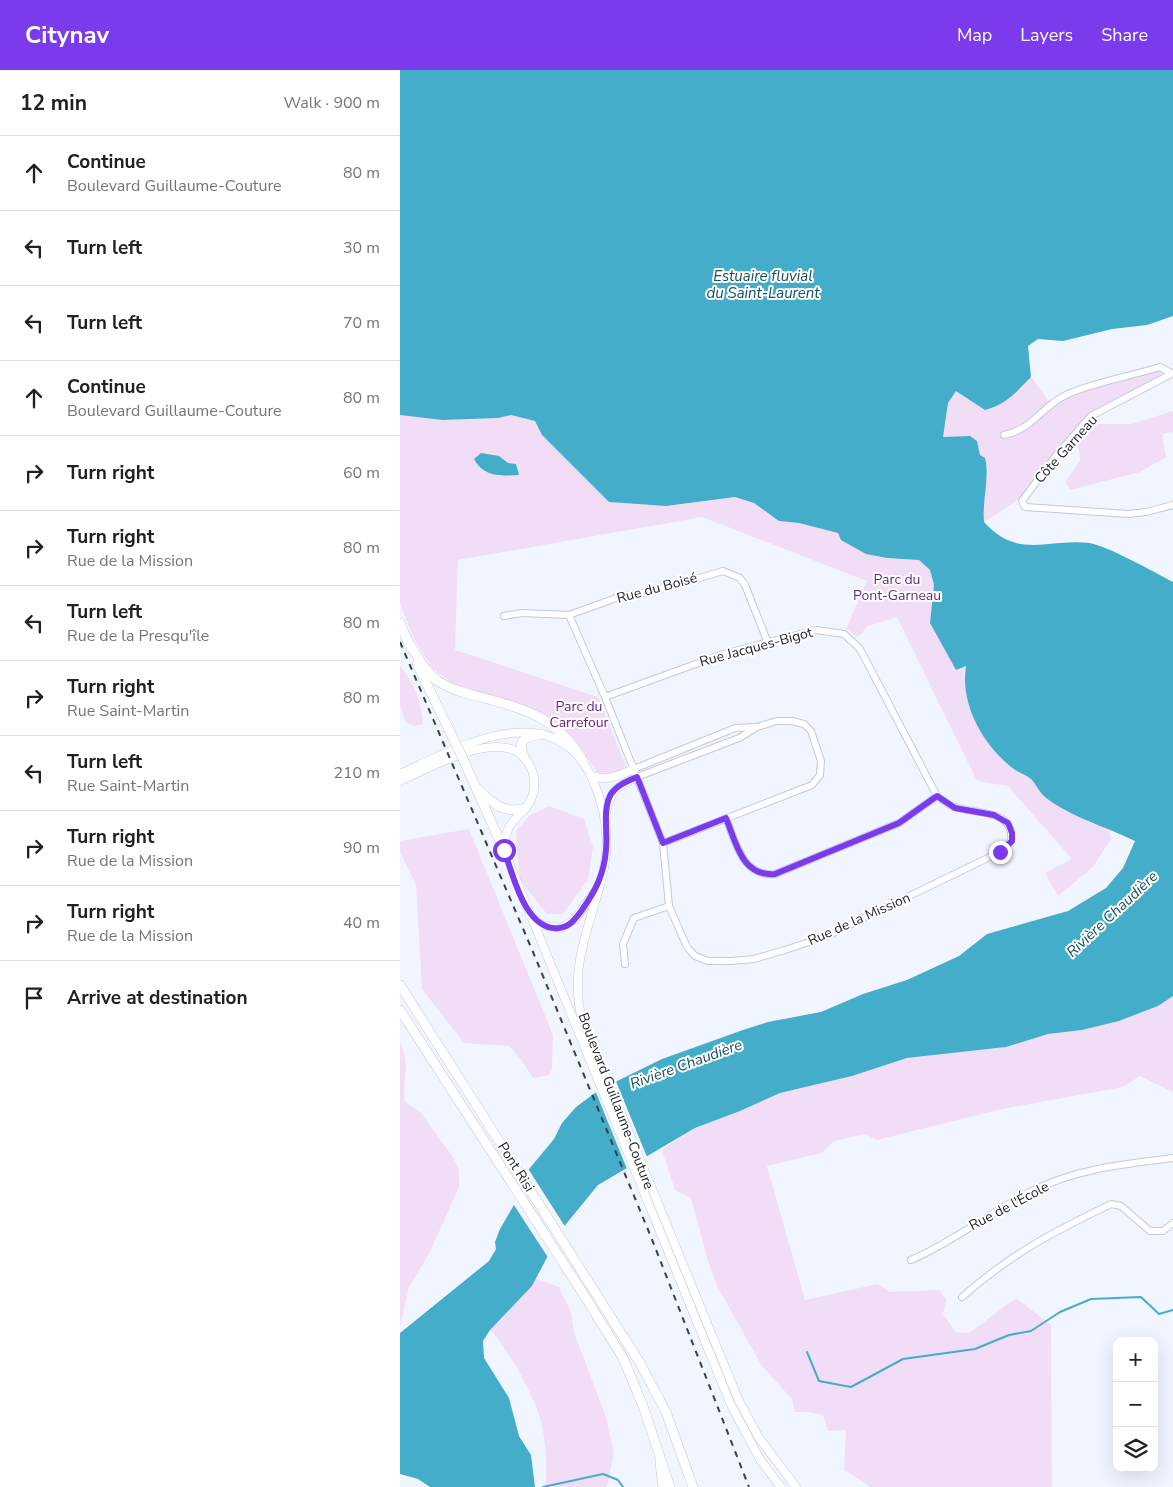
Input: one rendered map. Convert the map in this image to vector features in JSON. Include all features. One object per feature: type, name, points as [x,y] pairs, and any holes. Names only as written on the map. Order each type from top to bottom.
[{"type":"highway","name":"Boulevard Guillaume-Couture","points":[[400,623],[504,850]]},
{"type":"highway","name":"Boulevard Guillaume-Couture","points":[[408,641],[428,672],[437,680],[451,688],[511,704],[540,716],[567,737],[583,761]]},
{"type":"highway","points":[[524,756],[521,747],[522,742],[528,737],[541,734]]},
{"type":"highway","points":[[475,786],[504,810],[525,808]]},
{"type":"highway","name":"Pont Risi","points":[[400,986],[640,1363],[666,1412],[693,1487]]},
{"type":"highway","name":"Pont Risi","points":[[400,1010],[623,1358],[643,1406],[659,1456]]},
{"type":"highway","points":[[659,1456],[663,1487]]},
{"type":"highway","points":[[659,1456],[670,1487]]},
{"type":"main road","points":[[400,774],[488,737],[512,732],[541,734],[560,740],[583,761]]},
{"type":"main road","points":[[400,781],[440,763],[489,747],[507,747],[524,756],[532,769],[535,783],[533,795],[525,808],[507,828],[504,850]]},
{"type":"main road","name":"Boulevard Guillaume-Couture","points":[[583,761],[592,776],[606,812],[606,849],[599,885],[579,957],[576,989],[581,1016],[656,1214],[742,1429],[761,1461],[781,1487]]},
{"type":"main road","points":[[592,776],[604,780],[635,773]]},
{"type":"main road","points":[[606,812],[617,786],[635,773]]},
{"type":"main road","name":"Boulevard Guillaume-Couture","points":[[504,850],[572,1020],[739,1401],[759,1438],[796,1487]]},
{"type":"main road","points":[[530,915],[548,927],[566,926],[575,919],[599,885]]},
{"type":"street","points":[[1004,435],[1024,429],[1053,402],[1068,394],[1160,367],[1172,373]]},
{"type":"street","name":"Côte Garneau","points":[[1172,373],[1091,416],[1025,494],[1022,505],[1025,507],[1129,514],[1173,505]]},
{"type":"street","name":"Rue du Boisé","points":[[504,616],[522,613],[569,615],[619,597],[685,583],[723,571],[734,574],[745,585],[768,643]]},
{"type":"street","name":"Rue de la Mission","points":[[569,615],[605,697],[663,843],[669,906],[687,947],[695,956],[708,961],[754,959],[826,936],[1000,852],[1012,841],[1010,828],[1002,818],[955,808],[937,796]]},
{"type":"street","name":"Rue Jacques-Bigot","points":[[605,697],[690,664],[816,630],[844,634],[860,649],[937,796]]},
{"type":"street","points":[[635,773],[735,728],[757,727],[778,721],[804,724],[811,732],[821,761],[820,775],[812,784],[663,843]]},
{"type":"street","points":[[726,818],[738,850],[751,870],[766,875],[775,874],[899,823],[937,796]]},
{"type":"street","points":[[625,964],[623,944],[634,918],[669,906]]},
{"type":"street","name":"Rue de l'École","points":[[911,1260],[929,1252],[1030,1192],[1086,1170],[1173,1158]]},
{"type":"street","points":[[962,1297],[994,1269],[1040,1240],[1111,1204],[1120,1206],[1150,1231],[1163,1231],[1173,1223]]},
{"type":"green space","points":[[1160,367],[1171,373],[1091,416],[1025,495],[984,522],[983,496],[988,469],[980,455],[977,441],[942,437],[948,403],[956,391],[1020,390],[1031,377],[1051,404],[1069,394]]},
{"type":"green space","points":[[1173,411],[1173,432],[1162,434],[1166,457],[1140,472],[1070,490],[1065,482],[1080,461],[1078,440],[1093,424],[1132,424]]},
{"type":"green space","points":[[400,415],[442,420],[498,418],[511,415],[535,421],[542,435],[609,502],[666,506],[735,497],[754,503],[779,521],[799,523],[838,533],[887,558],[919,560],[930,570],[934,586],[930,623],[956,670],[966,665],[964,677],[1011,767],[1031,779],[1045,797],[1089,822],[1109,828],[1111,839],[1093,867],[1058,896],[1045,873],[1072,859],[1008,786],[977,781],[897,617],[868,626],[858,637],[846,629],[867,581],[702,517],[458,560],[455,650],[598,697],[626,767],[617,774],[598,774],[578,744],[565,731],[482,696],[474,690],[455,685],[432,668],[412,635],[400,603]]},
{"type":"green space","points":[[400,666],[416,694],[423,724],[415,726],[406,723],[400,705]]},
{"type":"green space","points":[[549,806],[584,819],[593,847],[588,879],[563,914],[547,914],[520,880],[516,842],[517,830],[529,816]]},
{"type":"green space","points":[[469,829],[553,1035],[552,1069],[549,1075],[533,1078],[509,1046],[464,1043],[422,989],[416,885],[400,852],[400,841]]},
{"type":"green space","points":[[1173,996],[1173,1092],[1140,1076],[1123,1087],[1002,1109],[877,1140],[865,1134],[834,1141],[822,1153],[767,1166],[805,1300],[878,1284],[890,1292],[939,1290],[946,1299],[943,1314],[956,1332],[969,1333],[1016,1298],[1051,1325],[1052,1487],[870,1487],[844,1470],[846,1430],[828,1431],[823,1415],[795,1412],[792,1399],[762,1366],[717,1286],[708,1261],[691,1198],[675,1190],[662,1150],[695,1128],[780,1093],[852,1076],[907,1058],[1006,1047],[1048,1034],[1082,1030],[1119,1021],[1158,1006]]},
{"type":"green space","points":[[400,1042],[406,1066],[405,1101],[421,1113],[453,1157],[459,1170],[459,1187],[430,1252],[409,1287],[400,1326]]},
{"type":"green space","points":[[535,1278],[559,1287],[571,1312],[574,1333],[605,1414],[614,1453],[607,1487],[546,1487],[545,1448],[539,1414],[513,1361],[490,1330],[532,1286]]},
{"type":"water","name":"Estuaire fluvial du Saint-Laurent","points":[[400,70],[1173,70],[1173,316],[1147,325],[1112,329],[1063,341],[1038,339],[1028,346],[1031,377],[1015,393],[999,405],[985,410],[956,391],[948,403],[943,437],[970,436],[977,441],[980,455],[985,458],[986,465],[984,522],[997,534],[1009,541],[1021,544],[1074,542],[1097,545],[1173,582],[1173,996],[1158,1006],[1119,1021],[1082,1030],[1048,1034],[1006,1047],[907,1058],[852,1076],[780,1093],[695,1128],[598,1185],[562,1229],[532,1286],[490,1330],[483,1341],[484,1358],[509,1398],[519,1436],[531,1455],[535,1487],[430,1487],[418,1479],[400,1474],[400,1333],[489,1261],[496,1249],[495,1242],[500,1229],[515,1203],[525,1174],[554,1139],[562,1123],[576,1107],[599,1090],[662,1059],[768,1022],[821,1012],[863,994],[907,980],[959,956],[987,934],[1068,911],[1106,888],[1123,868],[1135,841],[1077,816],[1055,804],[1043,795],[1031,779],[1011,767],[1000,757],[982,735],[975,722],[966,694],[966,666],[956,670],[930,623],[934,585],[930,570],[919,560],[887,558],[866,554],[841,540],[838,533],[799,523],[779,521],[754,503],[735,497],[666,506],[609,502],[542,435],[535,421],[511,415],[498,418],[442,420],[400,415]]},
{"type":"water","points":[[481,453],[499,456],[508,463],[516,464],[519,475],[499,475],[488,472],[478,465],[474,459]]},
{"type":"pier","points":[[615,1079],[647,1157],[627,1169],[595,1090]]},
{"type":"pier","points":[[527,1167],[566,1228],[549,1259],[512,1202],[516,1187]]},
{"type":"waterway","points":[[807,1352],[819,1381],[851,1387],[903,1359],[975,1349],[1009,1335],[1031,1331],[1060,1312],[1091,1299],[1141,1297],[1159,1314],[1173,1310]]},
{"type":"waterway","points":[[543,1487],[603,1474],[618,1480],[623,1487]]},
{"type":"railway","points":[[400,642],[533,952],[651,1237],[749,1487]]},
{"type":"route","points":[[504,850],[530,915],[542,925],[556,928],[570,924],[599,885],[604,868],[606,812],[609,800],[617,786],[637,777],[663,843],[726,818],[744,862],[751,870],[766,875],[775,874],[899,823],[937,796],[955,808],[994,815],[1008,823],[1012,833],[1012,841],[1000,852]]},
{"type":"park label","name":"Parc du Pont-Garneau","points":[[897,588]]},
{"type":"park label","name":"Parc du Carrefour","points":[[579,714]]},
{"type":"water label","name":"Rivière Chaudière","points":[[1112,914]]},
{"type":"water label","name":"Rivière Chaudière","points":[[686,1064]]}]
